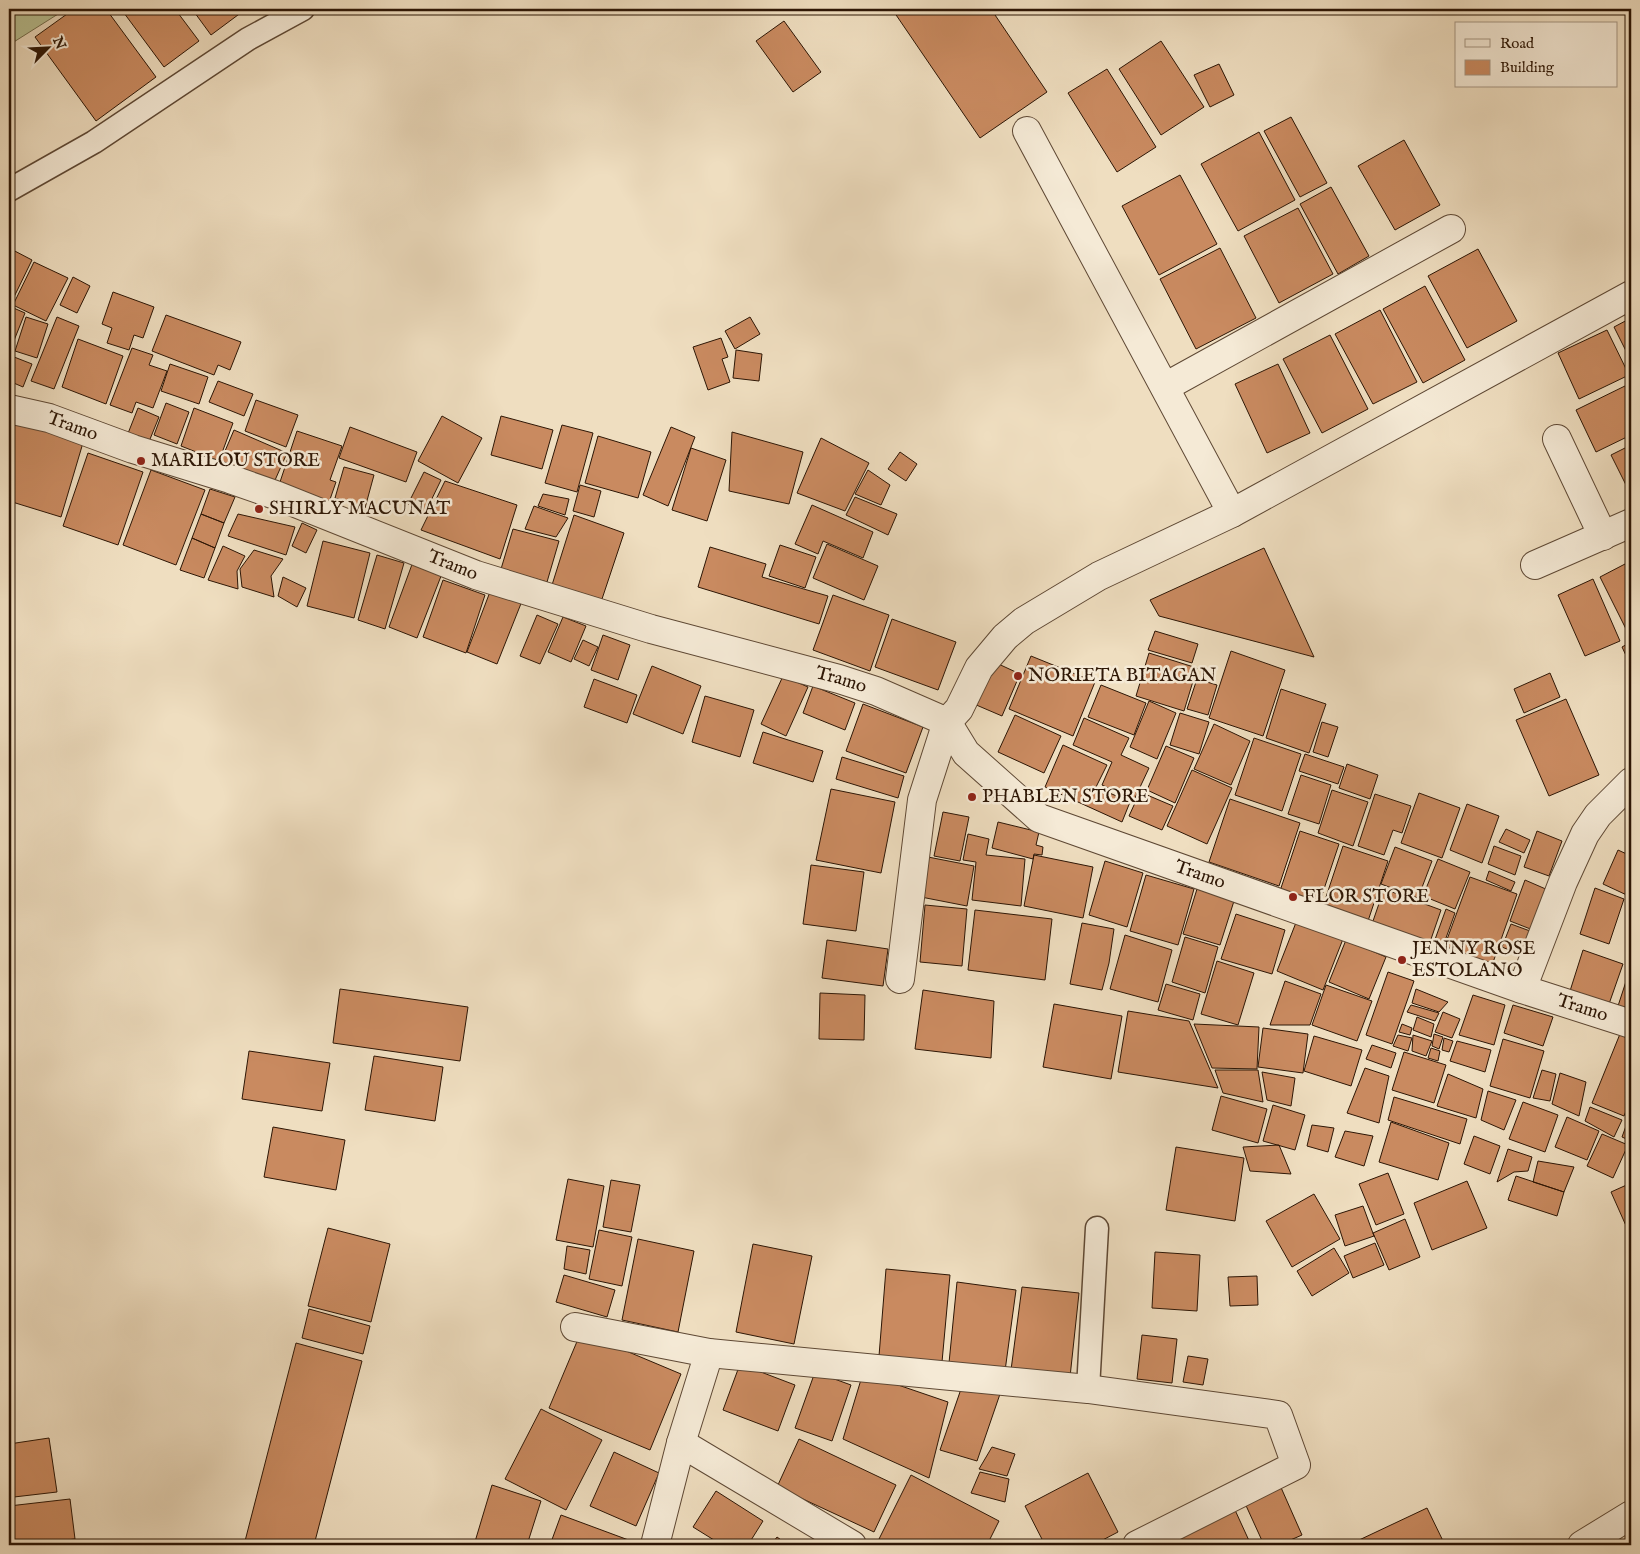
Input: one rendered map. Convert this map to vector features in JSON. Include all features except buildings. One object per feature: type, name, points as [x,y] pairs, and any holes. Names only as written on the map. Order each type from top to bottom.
[{"type":"street","points":[[1028,131],[1232,512]]},
{"type":"street","points":[[1165,387],[1451,229]]},
{"type":"street","points":[[900,979],[922,800],[947,722],[959,709],[979,668],[1004,637],[1024,621],[1099,576],[1232,512],[1631,294]]},
{"type":"street","name":"Tramo","points":[[9,409],[49,418],[133,449],[278,496],[476,575],[651,629],[876,691],[947,722],[966,753],[1038,818],[1522,989],[1631,1024]]},
{"type":"street","points":[[1557,439],[1603,536]]},
{"type":"street","points":[[1535,565],[1631,523]]},
{"type":"street","points":[[1522,989],[1563,882],[1585,834],[1598,816],[1631,782]]},
{"type":"street","points":[[574,1328],[709,1353],[1088,1389],[1278,1416],[1296,1465],[1137,1545]]},
{"type":"street","points":[[655,1545],[681,1443],[709,1353]]},
{"type":"street","points":[[681,1443],[852,1545]]},
{"type":"street","points":[[1584,1545],[1631,1515]]},
{"type":"lane","points":[[9,190],[94,142],[248,39],[303,9]]},
{"type":"lane","points":[[1088,1389],[1097,1228]]},
{"type":"green space","points":[[9,9],[66,9],[9,45]]},
{"type":"place","name":"MARILOU STORE","points":[[141,461]]},
{"type":"place","name":"SHIRLY MACUNAT","points":[[259,509]]},
{"type":"place","name":"NORIETA BITAGAN","points":[[1018,676]]},
{"type":"place","name":"PHABLEN STORE","points":[[972,797]]},
{"type":"place","name":"FLOR STORE","points":[[1293,897]]},
{"type":"place","name":"JENNY ROSE ESTOLANO","points":[[1402,960]]}]
